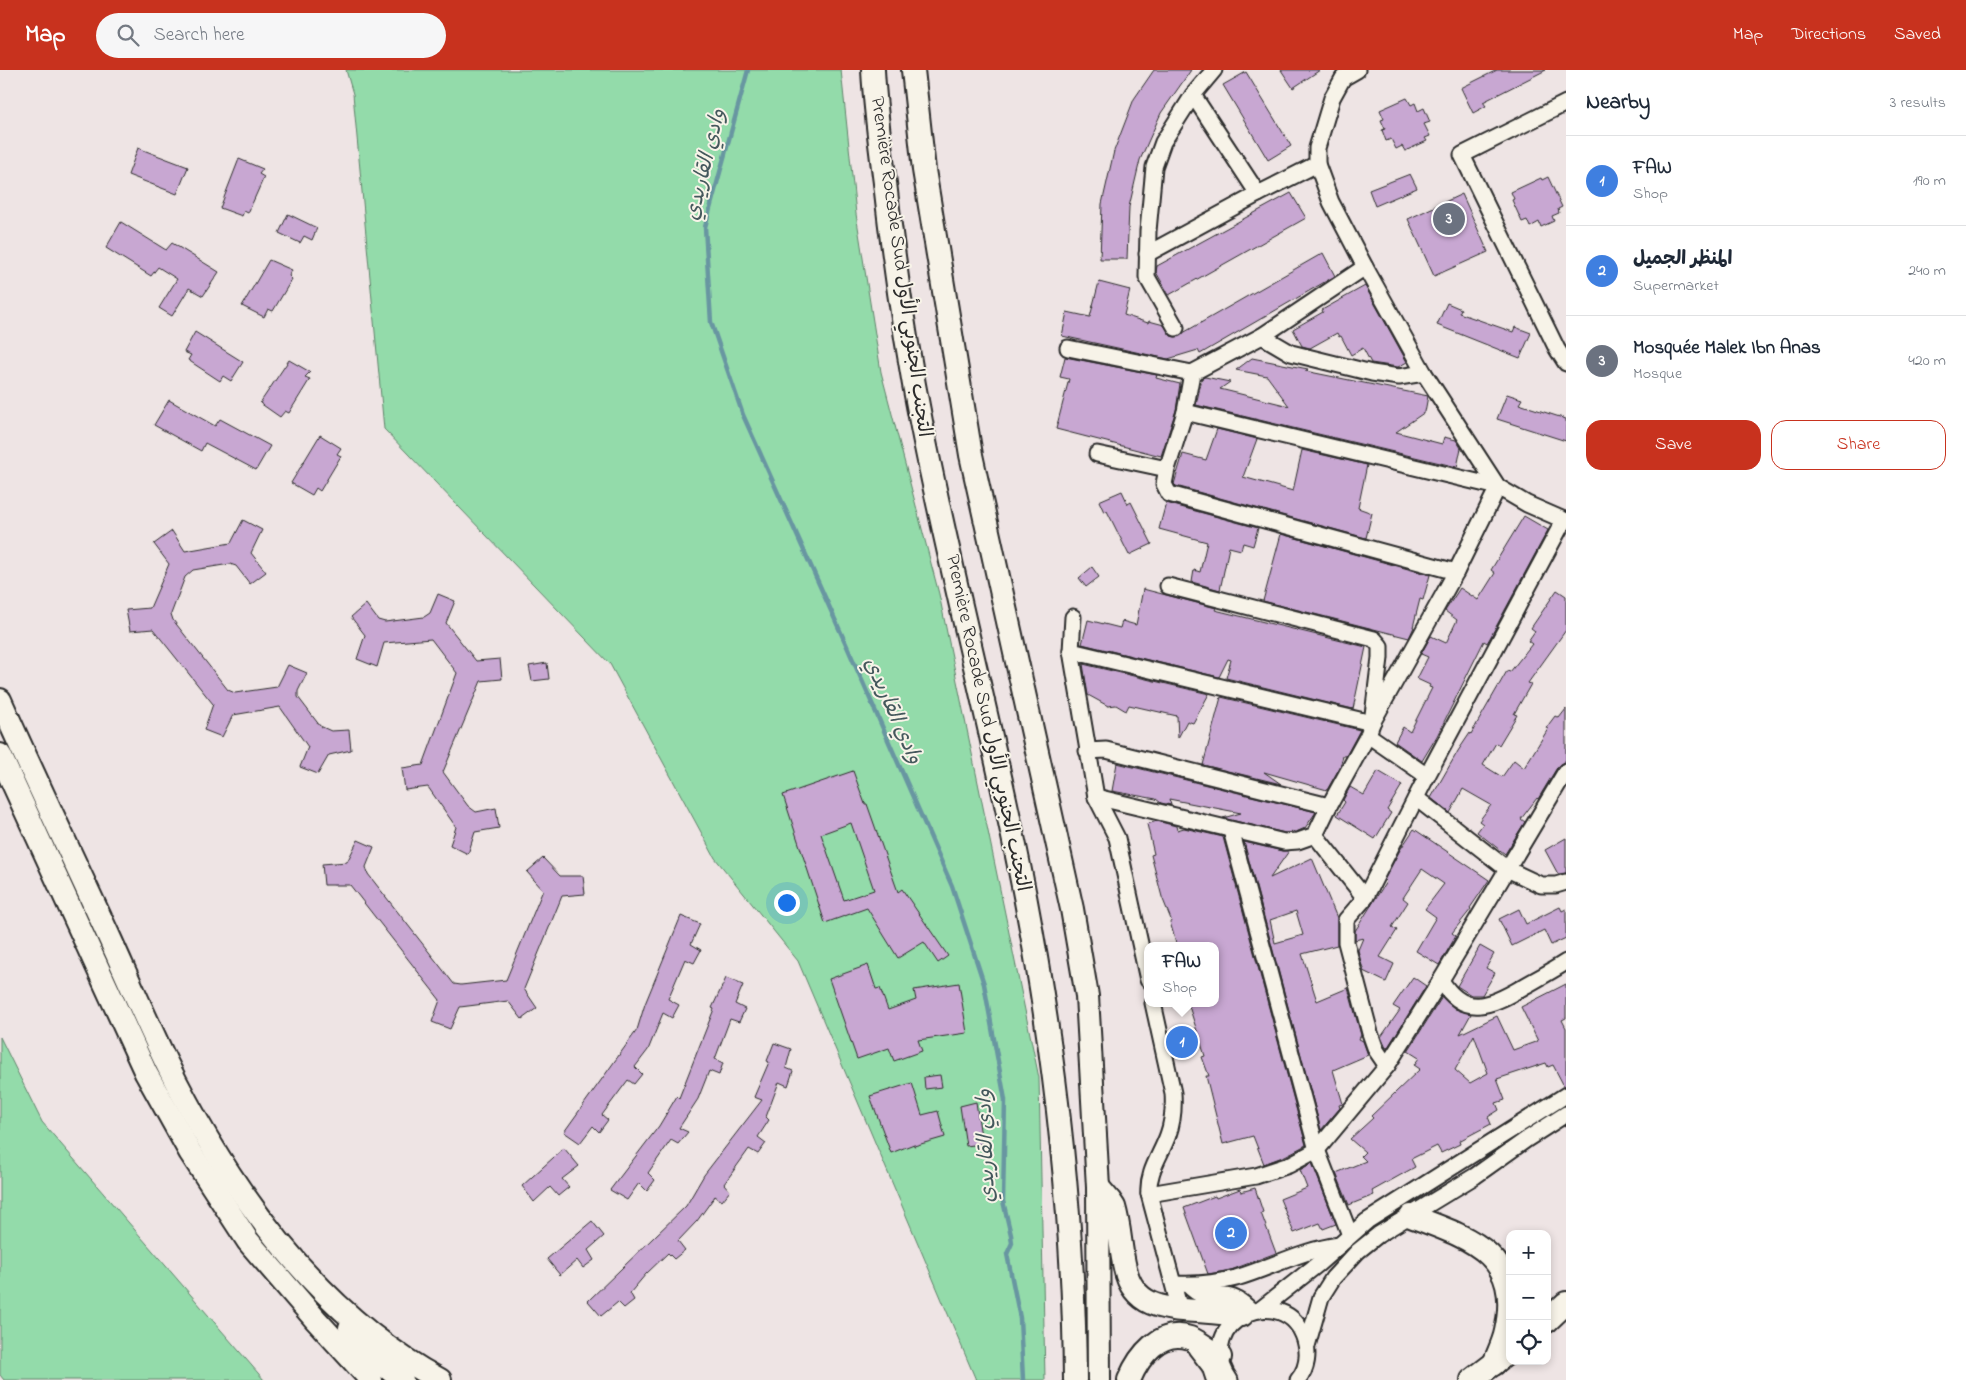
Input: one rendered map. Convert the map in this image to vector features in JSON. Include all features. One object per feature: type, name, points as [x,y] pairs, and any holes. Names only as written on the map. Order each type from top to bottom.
[{"type":"highway","name":"Première Rocade Sud التجنب الجنوبي الأول","points":[[873,70],[889,224],[906,341],[922,426],[1023,886],[1044,1010],[1063,1153],[1073,1288],[1074,1380]]},
{"type":"highway","name":"Première Rocade Sud التجنب الجنوبي الأول","points":[[913,70],[924,170],[971,455],[1072,909],[1087,996],[1098,1187],[1099,1380]]},
{"type":"highway","points":[[0,700],[148,1023],[187,1102],[223,1163],[266,1227],[334,1303],[370,1353],[402,1380]]},
{"type":"highway","points":[[0,755],[127,1032]]},
{"type":"highway","points":[[0,780],[167,1113],[218,1197],[248,1241],[371,1380]]},
{"type":"highway","points":[[1098,1187],[1114,1207],[1124,1268],[1132,1286],[1146,1300],[1164,1309],[1252,1312]]},
{"type":"highway","points":[[1411,1216],[1471,1240],[1493,1256],[1506,1280],[1510,1310],[1502,1358],[1472,1380]]},
{"type":"highway","points":[[334,1303],[403,1358],[440,1380]]},
{"type":"highway","points":[[1548,1320],[1566,1303]]},
{"type":"highway","points":[[316,1320],[342,1338],[370,1353]]},
{"type":"highway","points":[[1128,1380],[1145,1352],[1158,1341],[1174,1337],[1191,1339],[1203,1351],[1213,1366],[1221,1371]]},
{"type":"street","points":[[1176,328],[1146,277],[1150,195],[1154,167],[1163,142],[1193,95],[1214,70]]},
{"type":"street","points":[[1357,70],[1343,74],[1332,98],[1317,148],[1317,164],[1332,202],[1364,266],[1424,373],[1498,487]]},
{"type":"street","points":[[1193,95],[1258,194]]},
{"type":"street","points":[[1566,103],[1462,156],[1557,349],[1566,362]]},
{"type":"street","points":[[1147,254],[1317,164]]},
{"type":"street","points":[[1068,348],[1192,373],[1262,336],[1364,266]]},
{"type":"street","points":[[1262,336],[1291,353],[1372,373],[1399,377],[1424,373]]},
{"type":"street","points":[[1192,373],[1185,412],[1164,484],[1169,494],[1456,572]]},
{"type":"street","points":[[1185,412],[1498,487],[1528,504],[1565,521],[1427,776],[1365,898],[1346,920],[1346,942],[1376,1050],[1387,1066]]},
{"type":"street","points":[[1097,454],[1167,469]]},
{"type":"street","points":[[1096,797],[1284,842],[1298,841],[1315,835],[1328,806],[1456,572],[1498,487]]},
{"type":"street","points":[[1168,586],[1374,639],[1380,646],[1380,658],[1370,729]]},
{"type":"street","points":[[1073,618],[1071,651],[1096,797],[1117,838],[1144,962]]},
{"type":"street","points":[[1071,651],[1370,729],[1427,776]]},
{"type":"street","points":[[1087,751],[1106,750],[1328,806]]},
{"type":"street","points":[[1149,1194],[1256,1176],[1289,1165],[1317,1150],[1387,1066],[1441,980],[1566,771]]},
{"type":"street","points":[[1416,798],[1507,869],[1541,885],[1556,885],[1566,882]]},
{"type":"street","points":[[1231,830],[1317,1150],[1345,1240]]},
{"type":"street","points":[[1315,835],[1365,898]]},
{"type":"street","points":[[1441,980],[1449,993],[1462,1002],[1487,1006],[1503,999],[1566,962]]},
{"type":"street","points":[[1154,1007],[1174,1104],[1169,1132],[1151,1174],[1149,1194],[1181,1284],[1180,1310]]},
{"type":"street","points":[[1230,1380],[1221,1371],[1220,1347],[1228,1328],[1300,1280],[1366,1221],[1566,1095]]},
{"type":"street","points":[[1298,1380],[1307,1361],[1307,1346],[1321,1297],[1333,1278],[1358,1251],[1378,1235],[1475,1176],[1566,1114]]},
{"type":"street","points":[[1181,1284],[1231,1279],[1305,1252],[1345,1240]]},
{"type":"street","points":[[1181,1284],[1202,1295],[1235,1298],[1252,1312],[1274,1310],[1286,1315],[1296,1323],[1303,1334],[1307,1346]]},
{"type":"green space","points":[[346,70],[841,70],[856,214],[881,372],[939,594],[1039,1078],[1045,1380],[976,1380],[798,961],[715,858],[610,664],[384,429],[353,94]]},
{"type":"green space","points":[[0,1037],[42,1122],[264,1380],[4,1380],[0,1375]]},
{"type":"building","points":[[1154,70],[1191,70],[1161,113],[1140,160],[1129,207],[1127,259],[1100,259],[1102,204],[1114,151],[1134,99]]},
{"type":"building","points":[[1281,70],[1320,70],[1293,88]]},
{"type":"building","points":[[1497,70],[1546,70],[1483,102],[1486,106],[1473,113],[1461,88]]},
{"type":"building","points":[[1246,72],[1291,146],[1268,160],[1223,85]]},
{"type":"building","points":[[1407,98],[1411,105],[1415,103],[1418,111],[1424,108],[1430,122],[1424,124],[1430,136],[1425,138],[1427,141],[1405,151],[1402,146],[1396,149],[1391,139],[1386,141],[1382,130],[1385,129],[1381,120],[1384,119],[1380,110]]},
{"type":"building","points":[[138,148],[188,167],[177,194],[128,175]]},
{"type":"building","points":[[239,159],[263,169],[259,174],[264,177],[248,213],[244,211],[242,216],[220,208]]},
{"type":"building","points":[[1410,174],[1417,188],[1375,206],[1369,190]]},
{"type":"building","points":[[1548,177],[1562,207],[1558,209],[1559,213],[1552,216],[1554,221],[1541,227],[1539,222],[1530,227],[1527,220],[1522,222],[1512,200],[1514,199],[1511,192],[1541,178],[1542,180]]},
{"type":"building","points":[[1291,193],[1306,218],[1169,295],[1156,272],[1157,266]]},
{"type":"building","points":[[1462,194],[1488,252],[1434,276],[1408,219]]},
{"type":"building","points":[[288,214],[317,228],[312,240],[304,236],[300,243],[279,233]]},
{"type":"building","points":[[121,222],[166,250],[172,243],[219,272],[203,296],[189,288],[172,316],[159,308],[177,279],[158,267],[151,276],[106,248]]},
{"type":"building","points":[[1323,253],[1335,276],[1200,354],[1198,350],[1168,359],[1062,336],[1067,312],[1090,317],[1099,282],[1130,290],[1124,315],[1148,323],[1149,321],[1164,325],[1171,336],[1176,337]]},
{"type":"building","points":[[269,260],[292,270],[289,276],[292,279],[273,311],[268,309],[264,317],[242,306]]},
{"type":"building","points":[[1365,286],[1407,362],[1398,367],[1371,363],[1363,348],[1351,355],[1341,336],[1339,337],[1337,333],[1310,348],[1302,346],[1293,329]]},
{"type":"building","points":[[1447,303],[1461,309],[1459,313],[1513,332],[1515,327],[1531,333],[1520,358],[1437,325]]},
{"type":"building","points":[[195,332],[243,362],[231,381],[223,376],[220,381],[188,360],[191,355],[184,352]]},
{"type":"building","points":[[1065,357],[1157,375],[1156,378],[1180,384],[1176,410],[1161,456],[1056,429],[1069,379],[1060,377]]},
{"type":"building","points":[[1252,358],[1308,369],[1305,371],[1428,396],[1425,412],[1396,432],[1442,444],[1444,437],[1456,440],[1461,448],[1457,467],[1196,405],[1202,378],[1205,377],[1230,382],[1220,389],[1289,406],[1267,376],[1236,370]]},
{"type":"building","points":[[289,360],[310,372],[305,377],[310,379],[289,413],[285,411],[280,417],[260,403]]},
{"type":"building","points":[[1507,394],[1522,399],[1519,404],[1566,419],[1566,441],[1497,419]]},
{"type":"building","points":[[169,400],[215,426],[220,419],[270,446],[256,470],[205,443],[201,451],[154,425]]},
{"type":"building","points":[[1217,429],[1257,439],[1243,477],[1293,491],[1302,450],[1367,465],[1358,508],[1372,513],[1366,538],[1176,486],[1174,484],[1183,454],[1206,460]]},
{"type":"building","points":[[320,435],[341,448],[337,454],[341,456],[320,491],[316,488],[312,495],[291,483]]},
{"type":"building","points":[[1122,491],[1128,504],[1131,502],[1152,544],[1129,555],[1107,511],[1104,512],[1099,501]]},
{"type":"building","points":[[1166,503],[1258,528],[1253,546],[1243,543],[1241,550],[1229,547],[1220,590],[1192,582],[1194,570],[1200,572],[1207,542],[1159,529]]},
{"type":"building","points":[[1524,516],[1548,530],[1490,638],[1487,643],[1484,641],[1437,736],[1422,761],[1395,742],[1403,727],[1410,732],[1432,688],[1429,687],[1430,685],[1417,679],[1428,657],[1421,654],[1431,636],[1446,643],[1457,620],[1445,611],[1460,588],[1478,600],[1495,573],[1491,570]]},
{"type":"building","points":[[243,520],[262,530],[251,553],[266,572],[250,584],[236,566],[230,564],[193,570],[185,577],[171,614],[173,620],[228,690],[235,693],[277,687],[288,665],[307,673],[298,691],[298,697],[320,726],[331,731],[349,730],[351,750],[329,755],[318,774],[300,767],[308,747],[280,707],[233,715],[222,737],[204,730],[213,704],[153,629],[130,631],[126,610],[150,608],[169,564],[154,544],[172,531],[185,551],[231,543]]},
{"type":"building","points":[[1281,534],[1430,575],[1423,600],[1420,599],[1414,627],[1409,638],[1263,601]]},
{"type":"building","points":[[1092,567],[1099,577],[1086,587],[1079,578]]},
{"type":"building","points":[[1143,589],[1216,608],[1215,610],[1366,647],[1353,709],[1226,678],[1231,660],[1228,659],[1219,677],[1082,644],[1088,620],[1120,628],[1122,621],[1136,625]]},
{"type":"building","points":[[1557,590],[1566,596],[1566,630],[1528,683],[1531,684],[1514,714],[1517,715],[1499,745],[1496,743],[1483,765],[1502,777],[1514,760],[1524,768],[1548,729],[1546,728],[1555,716],[1559,718],[1566,709],[1566,760],[1558,766],[1538,799],[1521,819],[1525,822],[1505,854],[1477,832],[1483,824],[1479,821],[1491,805],[1463,789],[1450,813],[1431,798],[1507,671],[1510,672],[1532,644],[1528,641],[1535,631],[1531,628]]},
{"type":"building","points":[[438,594],[455,601],[446,623],[476,661],[500,659],[502,679],[481,681],[443,772],[468,806],[476,812],[496,808],[499,828],[475,832],[468,854],[450,845],[456,827],[428,787],[405,790],[402,768],[423,765],[457,673],[431,639],[384,643],[377,667],[357,659],[365,635],[351,617],[366,604],[378,620],[385,622],[424,617],[430,613]]},
{"type":"building","points":[[547,663],[549,679],[532,681],[529,666]]},
{"type":"building","points":[[1083,664],[1209,694],[1193,723],[1187,721],[1178,738],[1177,716],[1129,705],[1126,711],[1116,705],[1108,706],[1088,695]]},
{"type":"building","points":[[1221,697],[1360,730],[1346,756],[1343,756],[1340,767],[1327,790],[1264,772],[1281,784],[1203,765]]},
{"type":"building","points":[[1117,763],[1316,812],[1305,828],[1296,832],[1285,833],[1223,818],[1241,813],[1169,799],[1171,805],[1161,803],[1156,799],[1112,791]]},
{"type":"building","points":[[853,771],[865,804],[867,804],[898,892],[902,889],[948,956],[938,963],[924,942],[898,958],[867,908],[825,923],[783,795]],"holes":[[[851,823],[874,890],[844,900],[821,834]]]},
{"type":"building","points":[[1378,771],[1402,785],[1387,810],[1391,813],[1375,839],[1337,815],[1345,802],[1343,800],[1350,787],[1364,795]]},
{"type":"building","points":[[1157,821],[1176,826],[1177,830],[1184,828],[1223,837],[1306,1145],[1264,1164],[1253,1136],[1223,1144],[1206,1076],[1209,1076],[1202,1057],[1205,1056],[1189,1007],[1219,1007],[1219,942],[1176,942],[1170,922],[1172,922],[1162,897],[1151,855],[1154,854],[1147,824]]},
{"type":"building","points":[[1414,829],[1489,880],[1471,909],[1452,933],[1456,936],[1439,965],[1416,951],[1436,917],[1425,909],[1444,884],[1422,869],[1403,898],[1408,902],[1392,927],[1397,930],[1380,957],[1394,964],[1386,982],[1363,971],[1364,967],[1362,966],[1358,950],[1363,938],[1355,940],[1355,931],[1386,882],[1384,880]]},
{"type":"building","points":[[1566,838],[1566,873],[1558,874],[1545,850]]},
{"type":"building","points":[[358,840],[374,847],[366,867],[368,874],[454,984],[461,985],[506,980],[543,890],[527,872],[543,858],[560,876],[583,876],[585,894],[562,896],[524,989],[537,1008],[522,1019],[508,1001],[460,1007],[450,1029],[432,1022],[440,1000],[350,885],[324,885],[322,864],[347,862]]},
{"type":"building","points":[[1244,842],[1289,851],[1270,878],[1312,858],[1337,918],[1337,945],[1302,954],[1317,1001],[1348,988],[1361,1035],[1359,1039],[1363,1041],[1368,1055],[1333,1070],[1343,1104],[1339,1105],[1340,1108],[1321,1130]],"holes":[[[1296,911],[1303,935],[1275,943],[1270,920]]]},
{"type":"building","points":[[1560,907],[1562,911],[1566,909],[1566,938],[1551,945],[1544,930],[1512,946],[1499,919],[1519,909],[1526,924]]},
{"type":"building","points":[[681,916],[700,924],[691,944],[701,950],[694,963],[685,959],[668,999],[679,1005],[672,1018],[663,1013],[648,1050],[635,1067],[642,1074],[634,1084],[628,1080],[602,1115],[608,1120],[599,1132],[593,1126],[580,1143],[564,1132],[637,1030],[645,1004]]},
{"type":"building","points":[[1480,946],[1494,954],[1486,968],[1495,973],[1482,995],[1471,995],[1457,986]]},
{"type":"building","points":[[868,965],[876,989],[880,988],[888,1010],[916,1000],[914,990],[959,983],[967,1033],[918,1040],[922,1051],[894,1061],[889,1048],[857,1059],[829,979]]},
{"type":"building","points":[[1413,977],[1426,986],[1386,1048],[1381,1037],[1400,1010],[1393,1006]]},
{"type":"building","points":[[726,978],[743,985],[735,1004],[745,1009],[739,1022],[730,1019],[715,1059],[723,1063],[719,1075],[709,1071],[698,1099],[679,1128],[688,1132],[678,1144],[671,1140],[648,1173],[655,1180],[647,1191],[639,1183],[627,1200],[610,1190],[659,1126],[677,1096],[679,1098],[714,1009],[712,1008]]},
{"type":"building","points":[[1566,984],[1566,1018],[1562,1020],[1566,1028],[1566,1086],[1564,1086],[1553,1065],[1548,1067],[1546,1063],[1497,1079],[1505,1100],[1496,1103],[1499,1110],[1488,1117],[1491,1124],[1459,1141],[1460,1144],[1441,1153],[1437,1146],[1411,1159],[1415,1167],[1372,1191],[1374,1195],[1349,1205],[1336,1173],[1366,1161],[1361,1156],[1365,1152],[1350,1139],[1420,1069],[1414,1065],[1419,1058],[1408,1051],[1442,997],[1455,1009],[1471,1014],[1460,1034],[1497,1016],[1513,1050],[1538,1041],[1521,1007]],"holes":[[[1474,1035],[1488,1073],[1470,1083],[1455,1070]]]},
{"type":"building","points":[[774,1043],[791,1049],[786,1068],[793,1071],[788,1086],[779,1082],[766,1117],[769,1120],[758,1137],[766,1143],[758,1154],[749,1149],[724,1184],[730,1191],[722,1201],[715,1196],[697,1221],[678,1241],[685,1250],[674,1259],[668,1253],[630,1293],[634,1300],[624,1308],[618,1302],[601,1316],[588,1301],[686,1206],[704,1175],[762,1100],[754,1097],[769,1062],[767,1061]]},
{"type":"building","points":[[940,1075],[942,1087],[925,1089],[924,1077]]},
{"type":"building","points":[[912,1083],[922,1115],[938,1111],[945,1137],[914,1146],[914,1144],[891,1153],[870,1096]]},
{"type":"building","points":[[976,1102],[982,1144],[966,1146],[960,1106]]},
{"type":"building","points":[[564,1148],[579,1166],[562,1179],[569,1187],[558,1196],[550,1187],[534,1202],[522,1186]]},
{"type":"building","points":[[1312,1163],[1336,1224],[1323,1229],[1320,1223],[1294,1233],[1280,1199],[1307,1188],[1300,1170]]},
{"type":"building","points":[[1255,1188],[1263,1212],[1261,1213],[1276,1253],[1231,1270],[1208,1274],[1184,1208],[1215,1196],[1216,1198],[1240,1189],[1241,1192]]},
{"type":"building","points":[[592,1221],[604,1236],[588,1250],[594,1260],[583,1268],[577,1260],[560,1275],[547,1259]]},
{"type":"waterway","name":"وادي القاريدي","points":[[748,70],[705,227],[711,322],[743,415],[952,886],[984,984],[1005,1100],[1003,1201],[1012,1243],[1007,1254],[1020,1318],[1023,1380]]},
{"type":"place","name":"Mosquée Malek Ibn Anas","points":[[1449,219]]},
{"type":"place","name":"FAW","points":[[1182,1042]]},
{"type":"place","name":"المنظر الجميل","points":[[1231,1233]]}]
